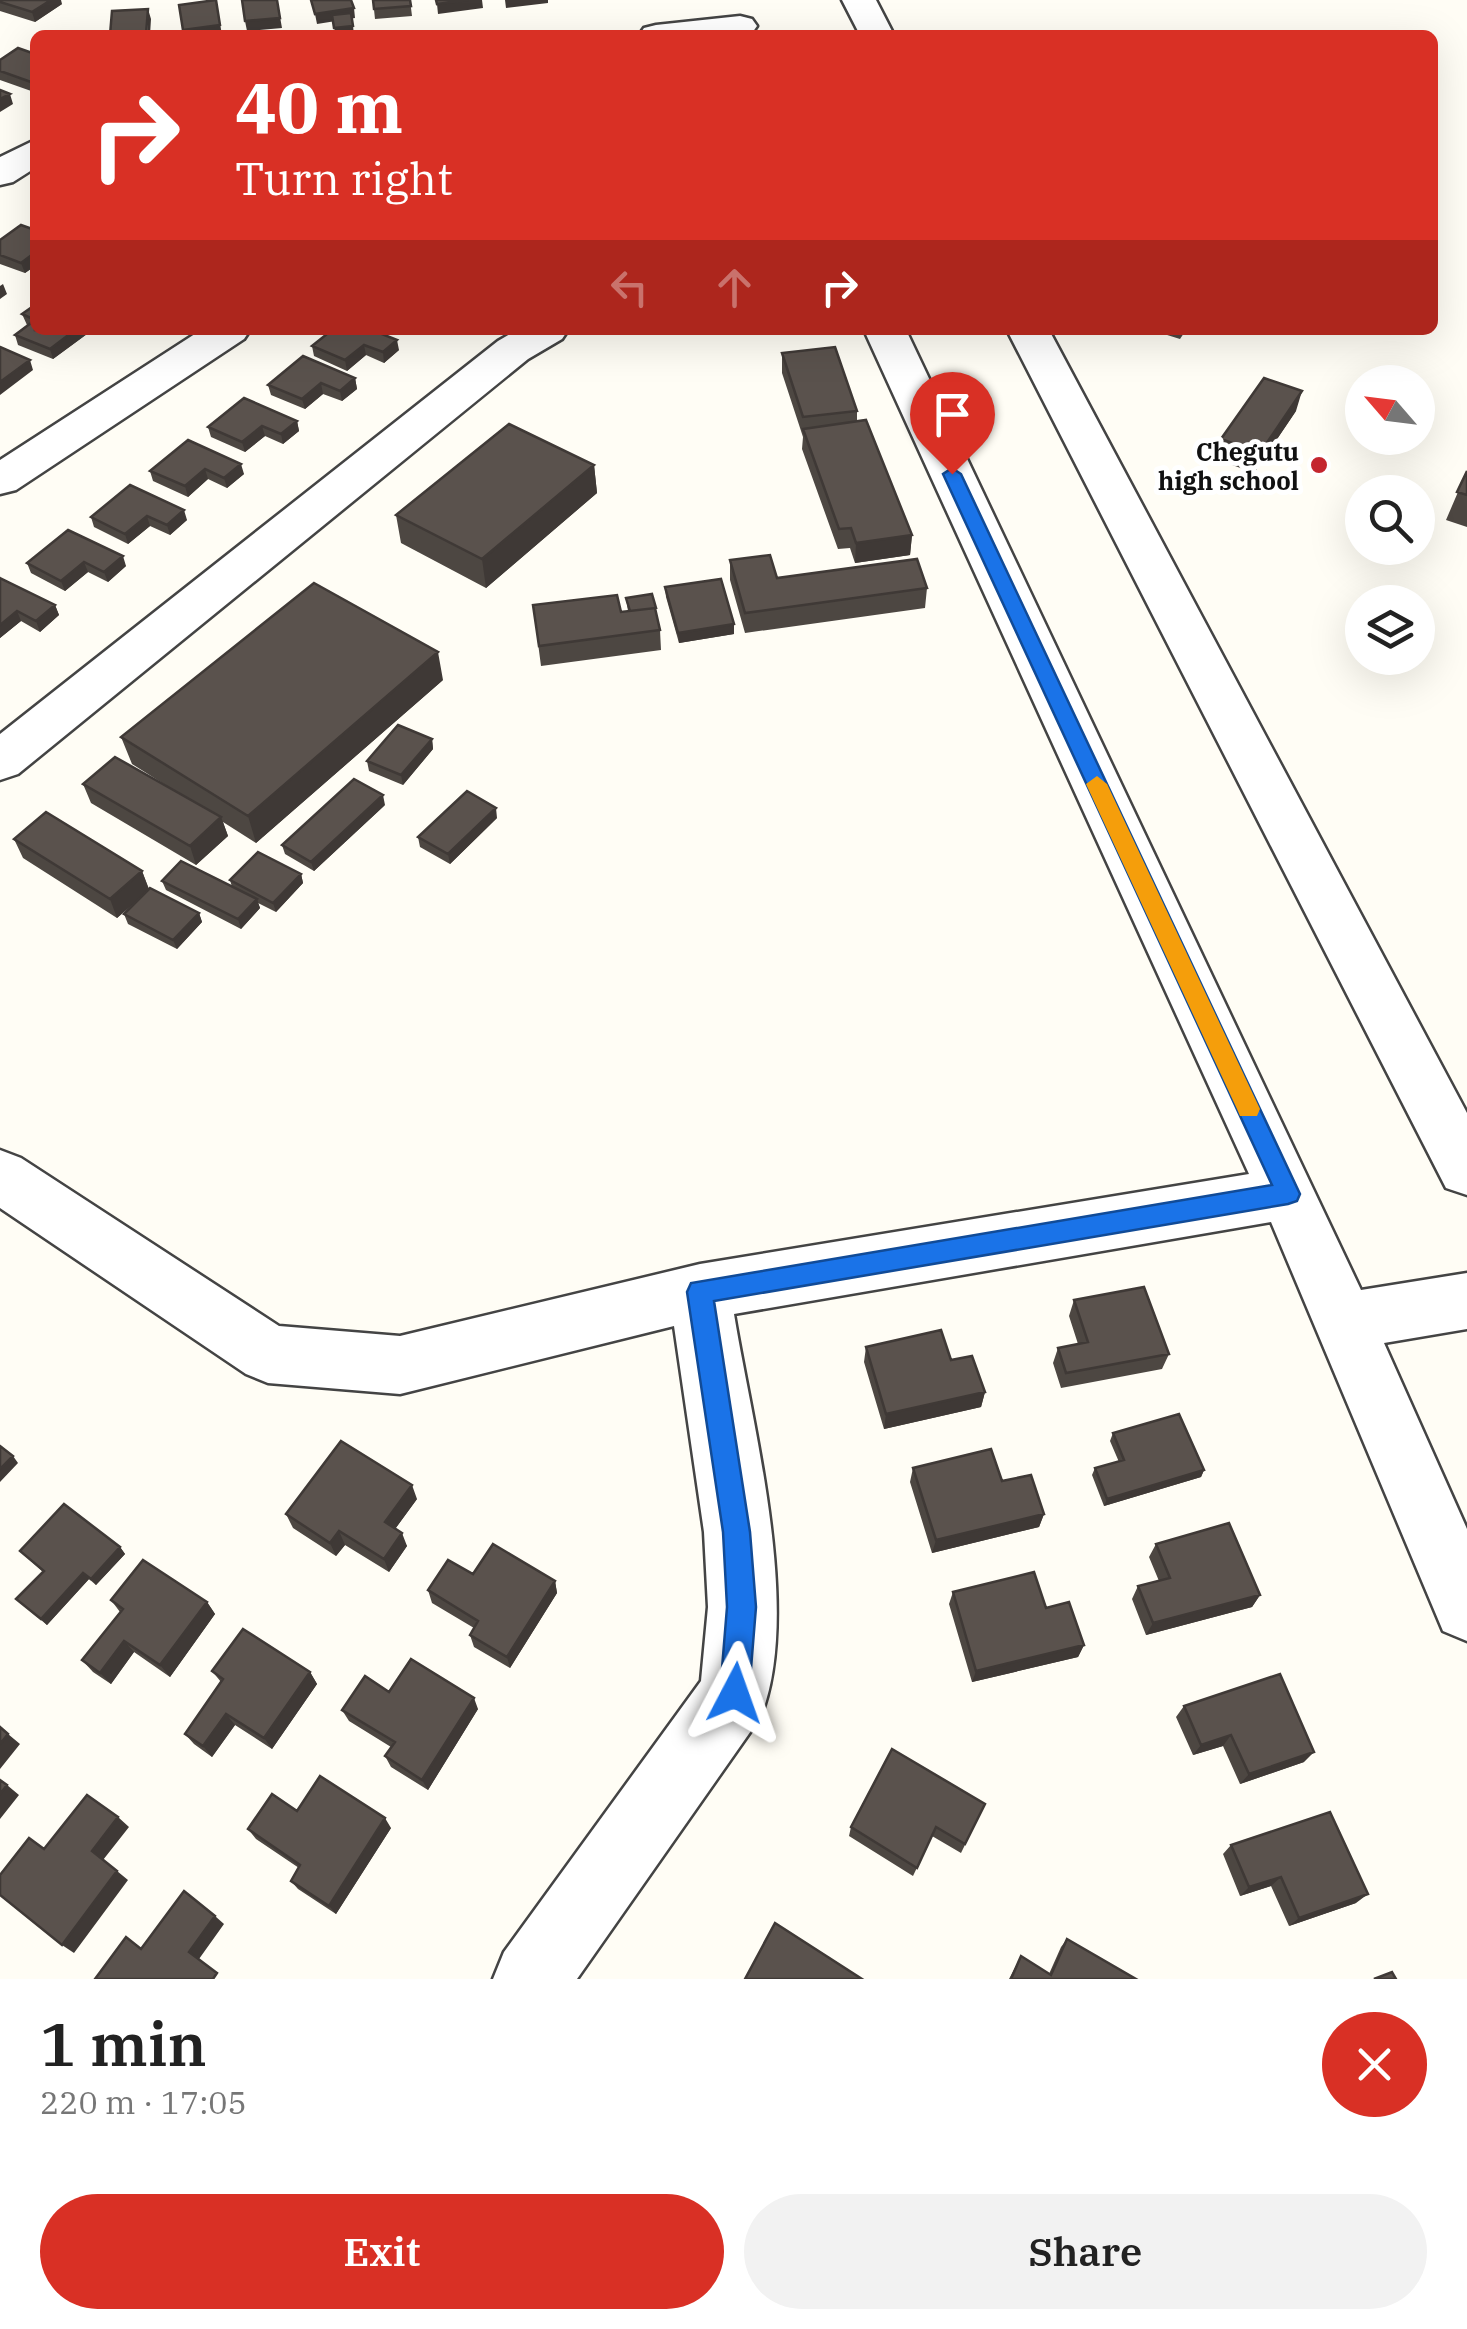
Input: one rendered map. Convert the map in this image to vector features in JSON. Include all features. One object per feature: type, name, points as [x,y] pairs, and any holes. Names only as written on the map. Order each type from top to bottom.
[{"type":"street","points":[[859,0],[874,30]]},
{"type":"street","points":[[683,30],[738,20]]},
{"type":"street","points":[[0,174],[30,153]]},
{"type":"street","points":[[0,480],[221,335]]},
{"type":"street","points":[[0,761],[513,350],[538,335]]},
{"type":"street","points":[[887,335],[1346,1321],[1467,1607]]},
{"type":"street","points":[[1031,335],[1467,1170]]},
{"type":"street","points":[[0,1176],[268,1354],[400,1365],[700,1292],[1288,1194]]},
{"type":"street","points":[[531,1979],[735,1693],[742,1607],[737,1532],[700,1292]]},
{"type":"street","points":[[1346,1321],[1467,1301]]},
{"type":"building","points":[[0,0],[51,0],[32,12]]},
{"type":"building","points":[[216,0],[220,25],[183,30],[179,5]]},
{"type":"building","points":[[242,0],[277,0],[280,18],[245,21]]},
{"type":"building","points":[[311,0],[351,0],[354,8],[315,14]]},
{"type":"building","points":[[373,0],[410,0],[411,6],[374,9]]},
{"type":"building","points":[[436,0],[468,0],[437,4]]},
{"type":"building","points":[[148,9],[146,30],[110,30],[112,11]]},
{"type":"building","points":[[351,13],[353,26],[334,28],[332,15]]},
{"type":"building","points":[[18,48],[30,52],[30,82],[0,71],[0,60]]},
{"type":"building","points":[[21,225],[30,228],[30,256],[21,263],[0,255],[0,240]]},
{"type":"building","points":[[30,324],[30,335],[68,335],[50,349],[15,335]]},
{"type":"building","points":[[326,335],[384,335],[397,340],[383,352],[364,345],[345,360],[312,346]]},
{"type":"building","points":[[0,347],[30,360],[0,382]]},
{"type":"building","points":[[835,347],[857,411],[803,417],[782,353]]},
{"type":"building","points":[[303,356],[355,378],[340,391],[321,383],[302,399],[268,385]]},
{"type":"building","points":[[1264,378],[1302,391],[1260,453],[1221,439]]},
{"type":"building","points":[[244,398],[297,421],[281,434],[262,426],[242,442],[208,427]]},
{"type":"building","points":[[866,420],[912,535],[856,543],[851,528],[839,529],[803,429]]},
{"type":"building","points":[[509,424],[594,465],[482,559],[396,515]]},
{"type":"building","points":[[188,440],[241,464],[224,478],[205,469],[185,486],[150,471]]},
{"type":"building","points":[[1467,471],[1467,495],[1457,492]]},
{"type":"building","points":[[130,485],[184,510],[167,525],[147,516],[125,534],[91,517]]},
{"type":"building","points":[[68,530],[123,556],[104,572],[84,562],[61,581],[27,563]]},
{"type":"building","points":[[770,555],[777,578],[917,559],[927,588],[745,613],[730,560]]},
{"type":"building","points":[[0,578],[55,605],[36,621],[17,611],[0,625]]},
{"type":"building","points":[[721,579],[734,624],[678,633],[665,587]]},
{"type":"building","points":[[314,583],[438,652],[248,816],[121,737]]},
{"type":"building","points":[[652,594],[656,608],[630,611],[626,598]]},
{"type":"building","points":[[617,595],[621,612],[655,608],[660,630],[539,646],[533,605]]},
{"type":"building","points":[[398,725],[432,739],[401,775],[367,761]]},
{"type":"building","points":[[115,757],[221,817],[190,846],[83,784]]},
{"type":"building","points":[[354,779],[383,795],[311,862],[282,845]]},
{"type":"building","points":[[467,791],[496,808],[448,854],[418,837]]},
{"type":"building","points":[[46,812],[142,871],[110,899],[14,839]]},
{"type":"building","points":[[258,852],[301,874],[273,903],[230,880]]},
{"type":"building","points":[[181,861],[257,899],[238,919],[162,881]]},
{"type":"building","points":[[150,888],[199,913],[173,940],[124,914]]},
{"type":"building","points":[[1144,1287],[1169,1354],[1066,1373],[1058,1348],[1088,1342],[1074,1300]]},
{"type":"building","points":[[941,1330],[951,1360],[972,1356],[985,1392],[886,1414],[866,1347]]},
{"type":"building","points":[[1179,1414],[1204,1470],[1107,1499],[1095,1468],[1124,1460],[1113,1433]]},
{"type":"building","points":[[341,1441],[412,1485],[385,1522],[402,1533],[384,1559],[339,1531],[330,1543],[286,1514]]},
{"type":"building","points":[[0,1446],[13,1456],[0,1469]]},
{"type":"building","points":[[991,1449],[1002,1481],[1031,1475],[1044,1514],[936,1540],[913,1468]]},
{"type":"building","points":[[64,1504],[120,1547],[91,1579],[83,1573],[41,1619],[16,1599],[44,1571],[20,1551]]},
{"type":"building","points":[[1229,1523],[1260,1595],[1153,1623],[1138,1586],[1170,1578],[1156,1544]]},
{"type":"building","points":[[493,1544],[555,1581],[507,1657],[470,1635],[478,1621],[428,1590],[448,1560],[473,1574]]},
{"type":"building","points":[[143,1560],[207,1602],[160,1665],[124,1641],[100,1673],[82,1660],[123,1609],[111,1600]]},
{"type":"building","points":[[1034,1572],[1046,1608],[1069,1602],[1084,1645],[976,1671],[953,1592]]},
{"type":"building","points":[[243,1629],[310,1672],[264,1738],[226,1714],[203,1746],[185,1734],[223,1679],[212,1671]]},
{"type":"building","points":[[411,1659],[474,1698],[422,1780],[385,1756],[395,1742],[342,1710],[365,1676],[389,1692]]},
{"type":"building","points":[[1280,1674],[1314,1752],[1249,1774],[1231,1735],[1201,1745],[1184,1706]]},
{"type":"building","points":[[0,1727],[8,1734],[0,1744]]},
{"type":"building","points":[[892,1749],[985,1804],[965,1844],[936,1827],[917,1868],[851,1827]]},
{"type":"building","points":[[320,1776],[385,1818],[329,1906],[291,1881],[300,1865],[248,1829],[272,1794],[297,1811]]},
{"type":"building","points":[[87,1795],[118,1817],[92,1851],[117,1871],[62,1945],[0,1895],[0,1875],[29,1838],[44,1849]]},
{"type":"building","points":[[1330,1812],[1368,1894],[1299,1918],[1281,1877],[1249,1887],[1231,1845]]},
{"type":"building","points":[[184,1891],[215,1916],[189,1952],[217,1973],[213,1979],[95,1979],[126,1937],[141,1949]]},
{"type":"building","points":[[775,1923],[862,1979],[745,1979]]},
{"type":"building","points":[[1067,1939],[1136,1979],[1011,1979],[1021,1956],[1051,1975]]},
{"type":"building","points":[[1392,1972],[1396,1979],[1374,1979]]},
{"type":"slow traffic","points":[[1097,784],[1249,1109]]},
{"type":"place","name":"Chegutu high school","points":[[1319,465]]},
{"type":"route","points":[[735,1693],[742,1607],[737,1532],[700,1292],[1288,1194],[952,474]]}]
